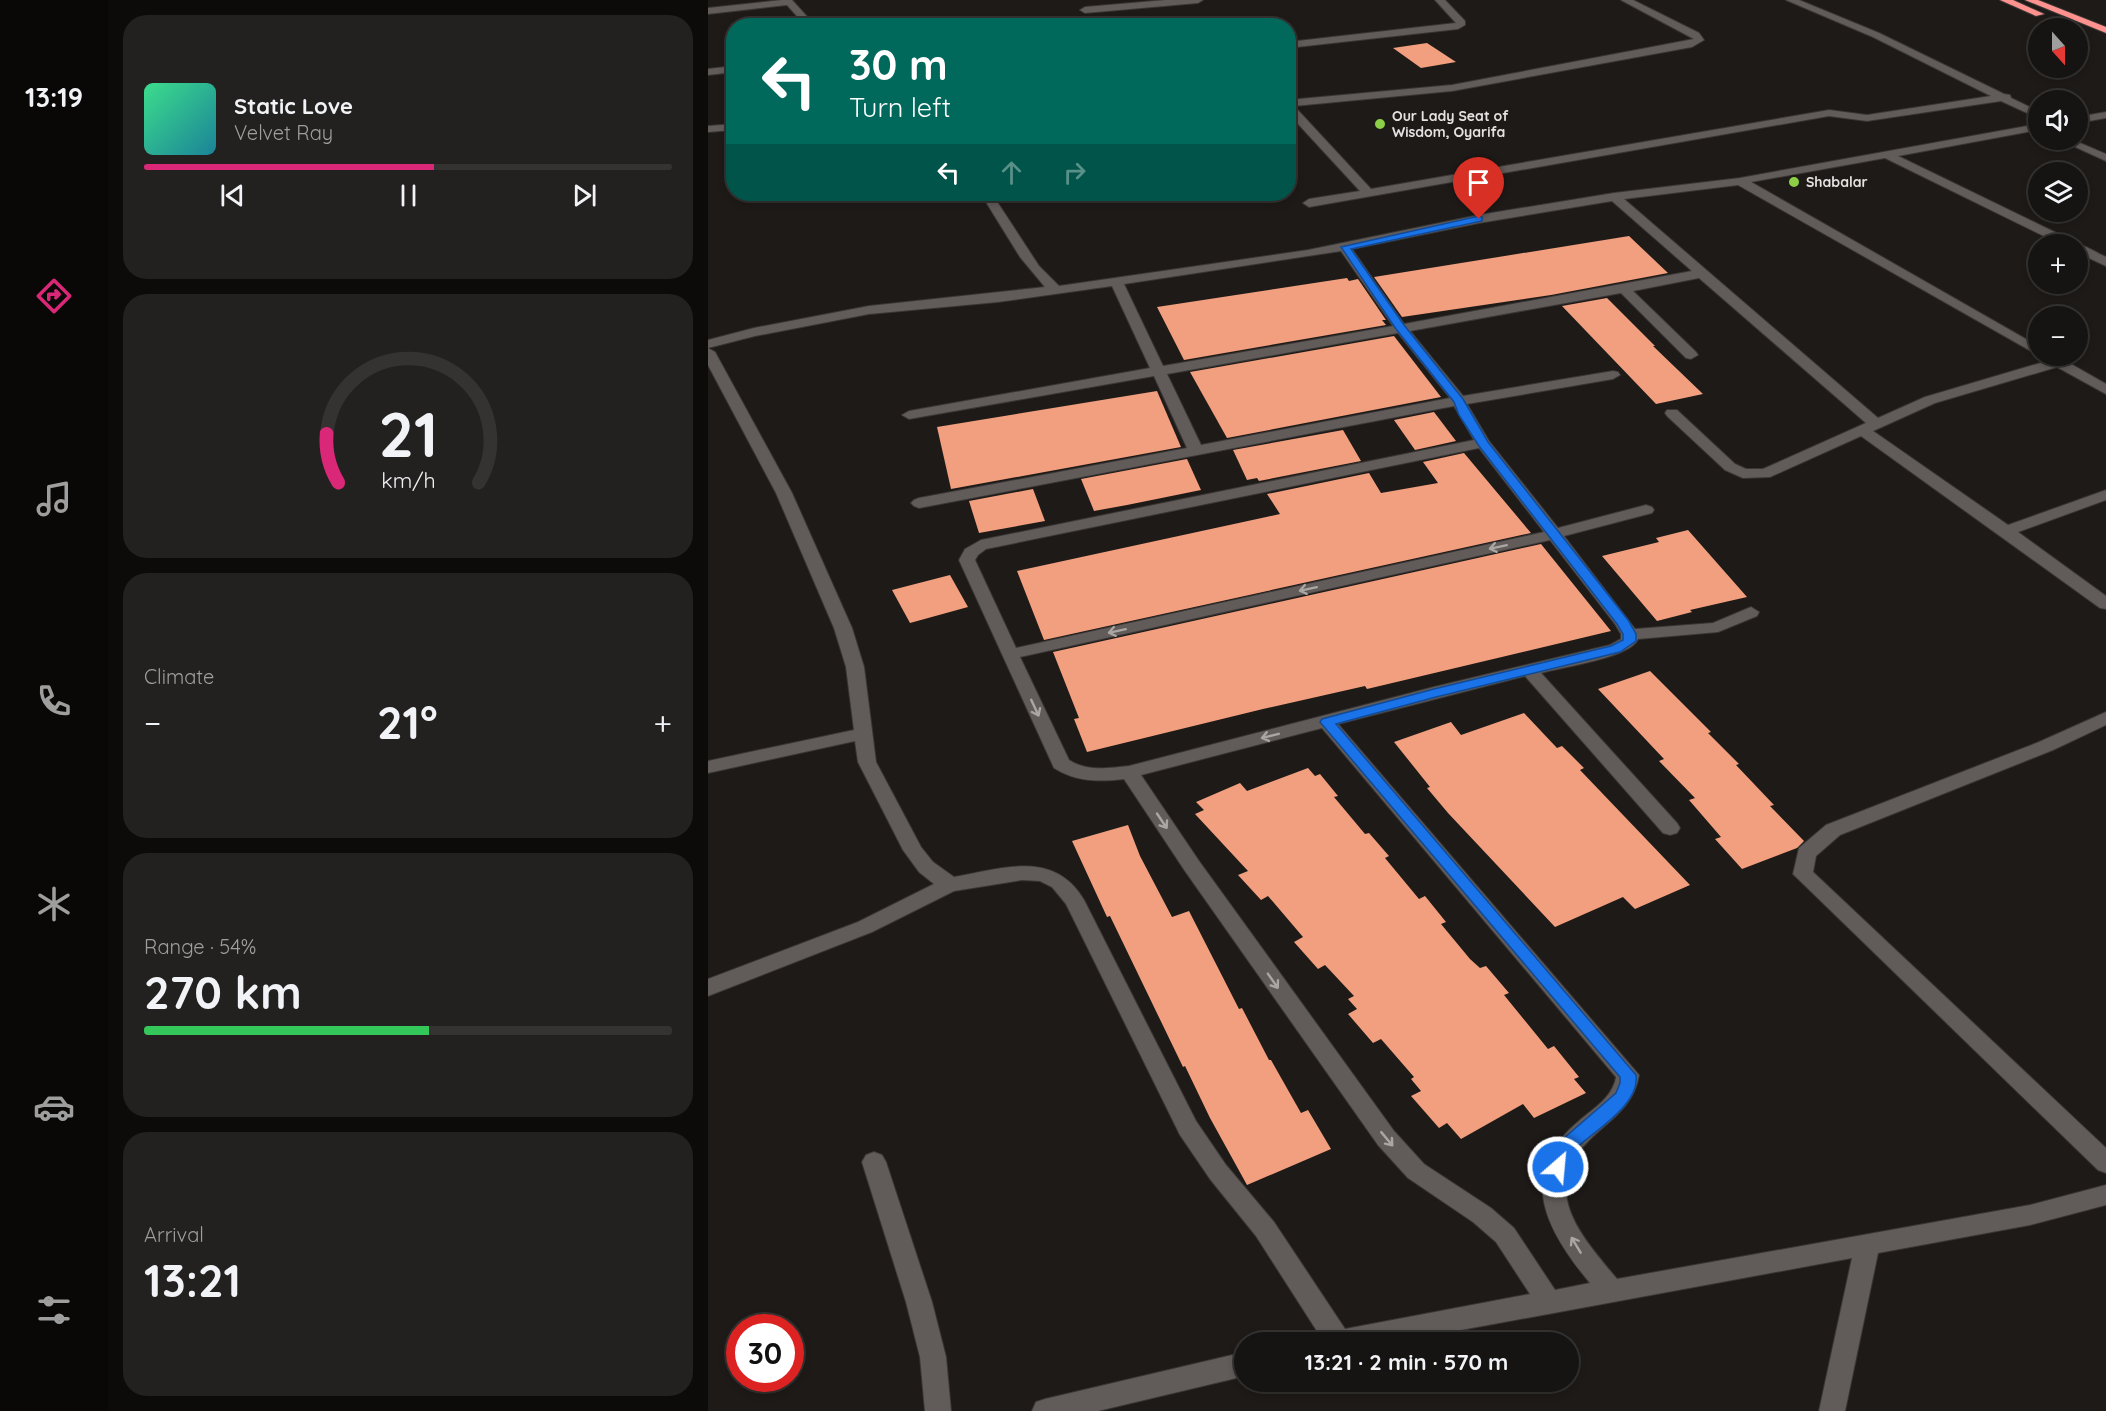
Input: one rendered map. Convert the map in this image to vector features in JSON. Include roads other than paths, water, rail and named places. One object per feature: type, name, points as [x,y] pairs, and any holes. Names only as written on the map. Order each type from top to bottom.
[{"type":"highway","points":[[2005,0],[2049,18]]},
{"type":"highway","points":[[2030,0],[2106,30]]},
{"type":"highway","points":[[2088,34],[2106,41]]},
{"type":"street","points":[[1085,10],[1198,0]]},
{"type":"street","points":[[1296,44],[1448,28],[1462,23],[1440,0]]},
{"type":"street","points":[[1296,104],[1452,88],[1692,44],[1699,40],[1696,35],[1626,0]]},
{"type":"street","points":[[1791,0],[1876,35],[2028,109]]},
{"type":"street","points":[[708,11],[789,2],[803,18]]},
{"type":"street","points":[[708,72],[726,70]]},
{"type":"street","points":[[1309,203],[1829,113],[1867,118],[2006,97]]},
{"type":"street","points":[[1296,114],[1369,194]]},
{"type":"street","points":[[2088,118],[2106,115]]},
{"type":"street","points":[[708,129],[726,128]]},
{"type":"street","points":[[708,344],[754,332],[869,310],[1056,290],[1345,247],[1479,219],[1614,197],[1740,181],[2028,129]]},
{"type":"street","points":[[2088,150],[2106,158]]},
{"type":"street","points":[[1885,154],[2049,234]]},
{"type":"street","points":[[1740,181],[2028,345]]},
{"type":"street","points":[[1614,197],[1703,273],[1870,428],[2106,604]]},
{"type":"street","points":[[991,201],[1004,217],[1019,247],[1044,281],[1056,290]]},
{"type":"street","points":[[1345,247],[1400,327],[1459,401],[1483,443],[1630,634],[1629,641],[1616,649],[1434,693],[1129,772],[1093,776],[1071,771],[1061,764],[967,560],[971,552],[981,546],[1483,443]]},
{"type":"street","points":[[2088,253],[2106,262]]},
{"type":"street","points":[[909,415],[1624,289],[1703,273]]},
{"type":"street","points":[[1116,281],[1196,451]]},
{"type":"street","points":[[1624,289],[1691,355]]},
{"type":"street","points":[[708,352],[784,493],[838,617],[855,667],[867,762],[913,850],[926,867],[950,885]]},
{"type":"street","points":[[1672,412],[1730,467],[1743,473],[1765,474],[1930,400],[2031,366]]},
{"type":"street","points":[[2064,366],[2106,390]]},
{"type":"street","points":[[919,503],[1459,401],[1613,375]]},
{"type":"street","points":[[2006,531],[2106,495]]},
{"type":"street","points":[[1011,654],[1555,534],[1646,510]]},
{"type":"street","points":[[1630,634],[1702,630],[1718,627],[1751,612]]},
{"type":"street","points":[[1530,671],[1670,828]]},
{"type":"street","points":[[2106,718],[2046,746],[1833,830],[1806,853],[1803,874],[2106,1162]]},
{"type":"street","points":[[1327,722],[1628,1075],[1629,1083],[1622,1097],[1563,1150],[1553,1185],[1559,1215],[1580,1252],[1612,1291]]},
{"type":"street","points":[[708,767],[865,733]]},
{"type":"street","points":[[1129,772],[1238,932],[1386,1138],[1416,1171],[1482,1215],[1505,1235],[1549,1302]]},
{"type":"street","points":[[708,988],[865,927],[950,885],[1022,873],[1043,874],[1059,882],[1074,900],[1188,1128],[1218,1172],[1265,1229],[1332,1332]]},
{"type":"street","points":[[874,1162],[919,1302],[933,1357],[938,1411]]},
{"type":"street","points":[[1391,1332],[2030,1215],[2106,1195]]},
{"type":"street","points":[[1832,1411],[1867,1245]]},
{"type":"street","points":[[1045,1411],[1234,1367]]},
{"type":"place","name":"Our Lady Seat of Wisdom, Oyarifa","points":[[1380,124]]},
{"type":"place","name":"Shabalar","points":[[1794,182]]}]
